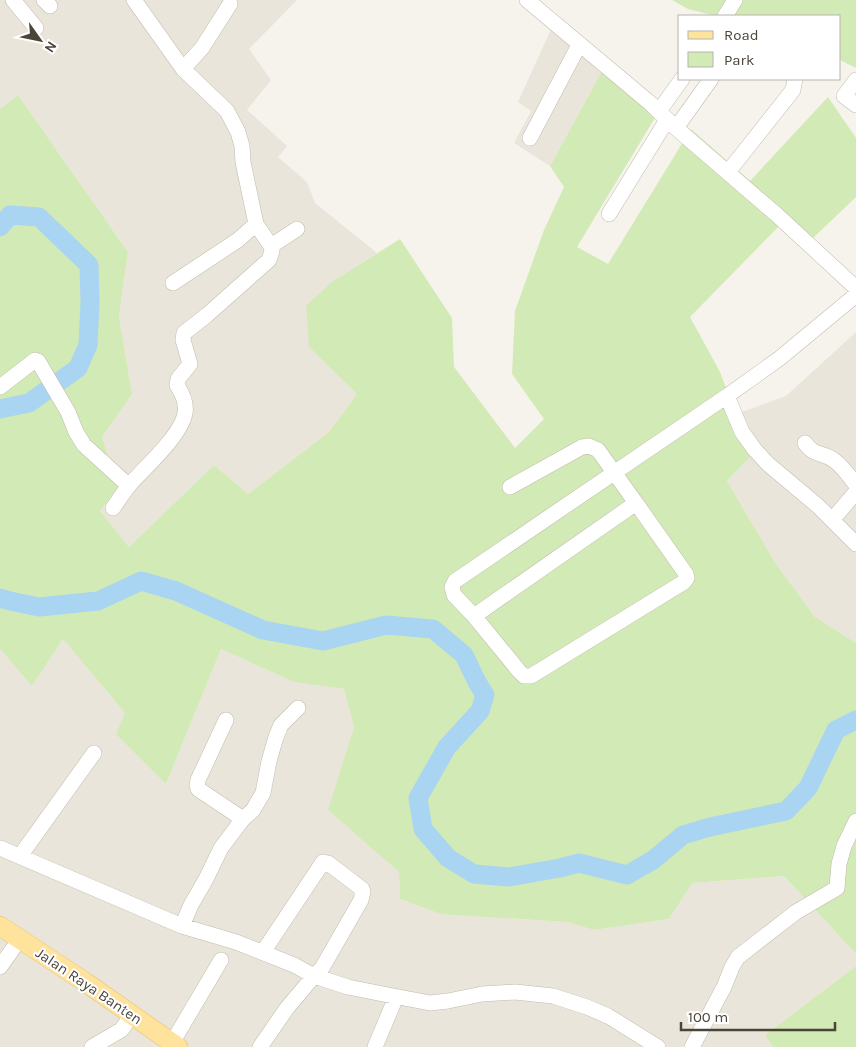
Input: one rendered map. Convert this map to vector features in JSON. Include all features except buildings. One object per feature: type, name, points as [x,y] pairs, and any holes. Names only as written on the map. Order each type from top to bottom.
[{"type":"main road","name":"Jalan Raya Banten","points":[[0,926],[175,1045]]},
{"type":"street","points":[[0,8],[11,0],[36,28]]},
{"type":"street","points":[[113,508],[129,486],[160,453],[174,435],[185,416],[184,397],[177,384],[190,364],[183,340],[184,333],[269,260],[272,250],[256,224],[243,162],[242,146],[238,132],[227,110],[183,69],[134,0]]},
{"type":"street","points":[[527,0],[728,172],[856,288]]},
{"type":"street","points":[[727,15],[735,0]]},
{"type":"street","points":[[183,69],[202,48],[230,4]]},
{"type":"street","points":[[530,138],[579,45]]},
{"type":"street","points":[[609,214],[667,120],[682,80]]},
{"type":"street","points":[[667,120],[710,80]]},
{"type":"street","points":[[728,172],[793,90],[795,80]]},
{"type":"street","points":[[856,80],[844,96],[856,105]]},
{"type":"street","points":[[173,283],[238,240],[256,224]]},
{"type":"street","points":[[271,246],[297,229]]},
{"type":"street","points":[[510,487],[582,447],[589,446],[598,450],[614,472],[636,503],[686,574],[687,578],[684,582],[531,676],[524,676],[518,671],[474,616],[454,595],[452,587],[456,580],[592,489],[614,472],[780,358],[856,295]]},
{"type":"street","points":[[0,387],[35,360],[38,361],[68,412],[76,432],[84,445],[129,486]]},
{"type":"street","points":[[726,396],[742,432],[755,450],[768,464],[818,506],[856,544]]},
{"type":"street","points":[[805,443],[811,451],[836,461],[856,485]]},
{"type":"street","points":[[832,520],[856,492]]},
{"type":"street","points":[[474,616],[636,503]]},
{"type":"street","points":[[182,926],[221,848],[253,810],[263,793],[276,737],[281,725],[298,708]]},
{"type":"street","points":[[226,720],[197,785],[198,788],[243,820]]},
{"type":"street","points":[[20,856],[94,753]]},
{"type":"street","points":[[692,1047],[738,957],[796,912],[837,888],[839,864],[844,846],[856,821]]},
{"type":"street","points":[[0,848],[182,926],[263,952],[314,976],[348,986],[430,1003],[482,994],[515,992],[553,996],[608,1016],[658,1047]]},
{"type":"street","points":[[260,1047],[287,1008],[322,968],[361,900],[363,895],[362,889],[328,863],[323,862],[263,952]]},
{"type":"street","points":[[0,967],[20,939]]},
{"type":"street","points":[[175,1045],[221,960]]},
{"type":"street","points":[[375,1047],[396,997]]},
{"type":"street","points":[[92,1047],[121,1030],[130,1014]]},
{"type":"shaded area","points":[[0,0],[297,0],[249,49],[271,80],[247,110],[287,146],[278,157],[307,182],[315,203],[377,253],[333,281],[310,347],[357,394],[329,432],[248,494],[214,465],[129,547],[100,511],[118,487],[102,437],[132,394],[119,316],[128,252],[18,95],[0,109]]},
{"type":"shaded area","points":[[557,16],[607,62],[550,166],[514,143],[531,111],[518,102]]},
{"type":"shaded area","points":[[856,332],[856,643],[815,617],[776,564],[727,481],[752,455],[736,414],[786,396]]},
{"type":"shaded area","points":[[63,639],[125,713],[166,784],[221,649],[294,682],[344,689],[354,727],[329,810],[399,872],[400,899],[440,914],[569,922],[594,930],[669,919],[691,883],[784,876],[856,954],[856,966],[765,1035],[773,1047],[0,1047],[0,649],[32,686]]},
{"type":"green space","points":[[672,0],[856,0],[856,68],[841,60],[841,15],[712,15],[688,9]]},
{"type":"green space","points":[[607,62],[659,111],[577,247],[608,264],[691,129],[750,181],[828,97],[856,138],[856,197],[813,238],[787,218],[690,317],[720,372],[752,455],[727,481],[776,564],[815,617],[856,643],[856,954],[784,876],[692,883],[669,919],[594,930],[568,922],[440,914],[400,899],[399,872],[328,810],[354,727],[344,689],[294,682],[221,649],[166,784],[116,734],[125,713],[63,639],[32,686],[0,649],[0,109],[18,95],[128,252],[119,316],[132,394],[102,437],[118,487],[100,511],[129,547],[214,465],[248,494],[329,432],[357,394],[309,347],[306,306],[333,281],[400,239],[452,318],[454,367],[515,448],[544,419],[512,374],[515,311],[544,230],[564,187],[550,166]]},
{"type":"green space","points":[[856,966],[856,1047],[773,1047],[765,1035]]},
{"type":"waterway","points":[[0,227],[10,215],[39,217],[89,265],[90,303],[88,345],[78,368],[29,403],[0,409]]},
{"type":"waterway","points":[[0,598],[39,607],[98,601],[141,581],[176,591],[263,630],[323,641],[386,625],[433,629],[464,655],[485,695],[480,711],[447,747],[418,798],[423,829],[448,858],[474,874],[509,877],[579,863],[627,875],[653,860],[683,835],[710,827],[786,811],[808,788],[836,730],[856,720]]}]
